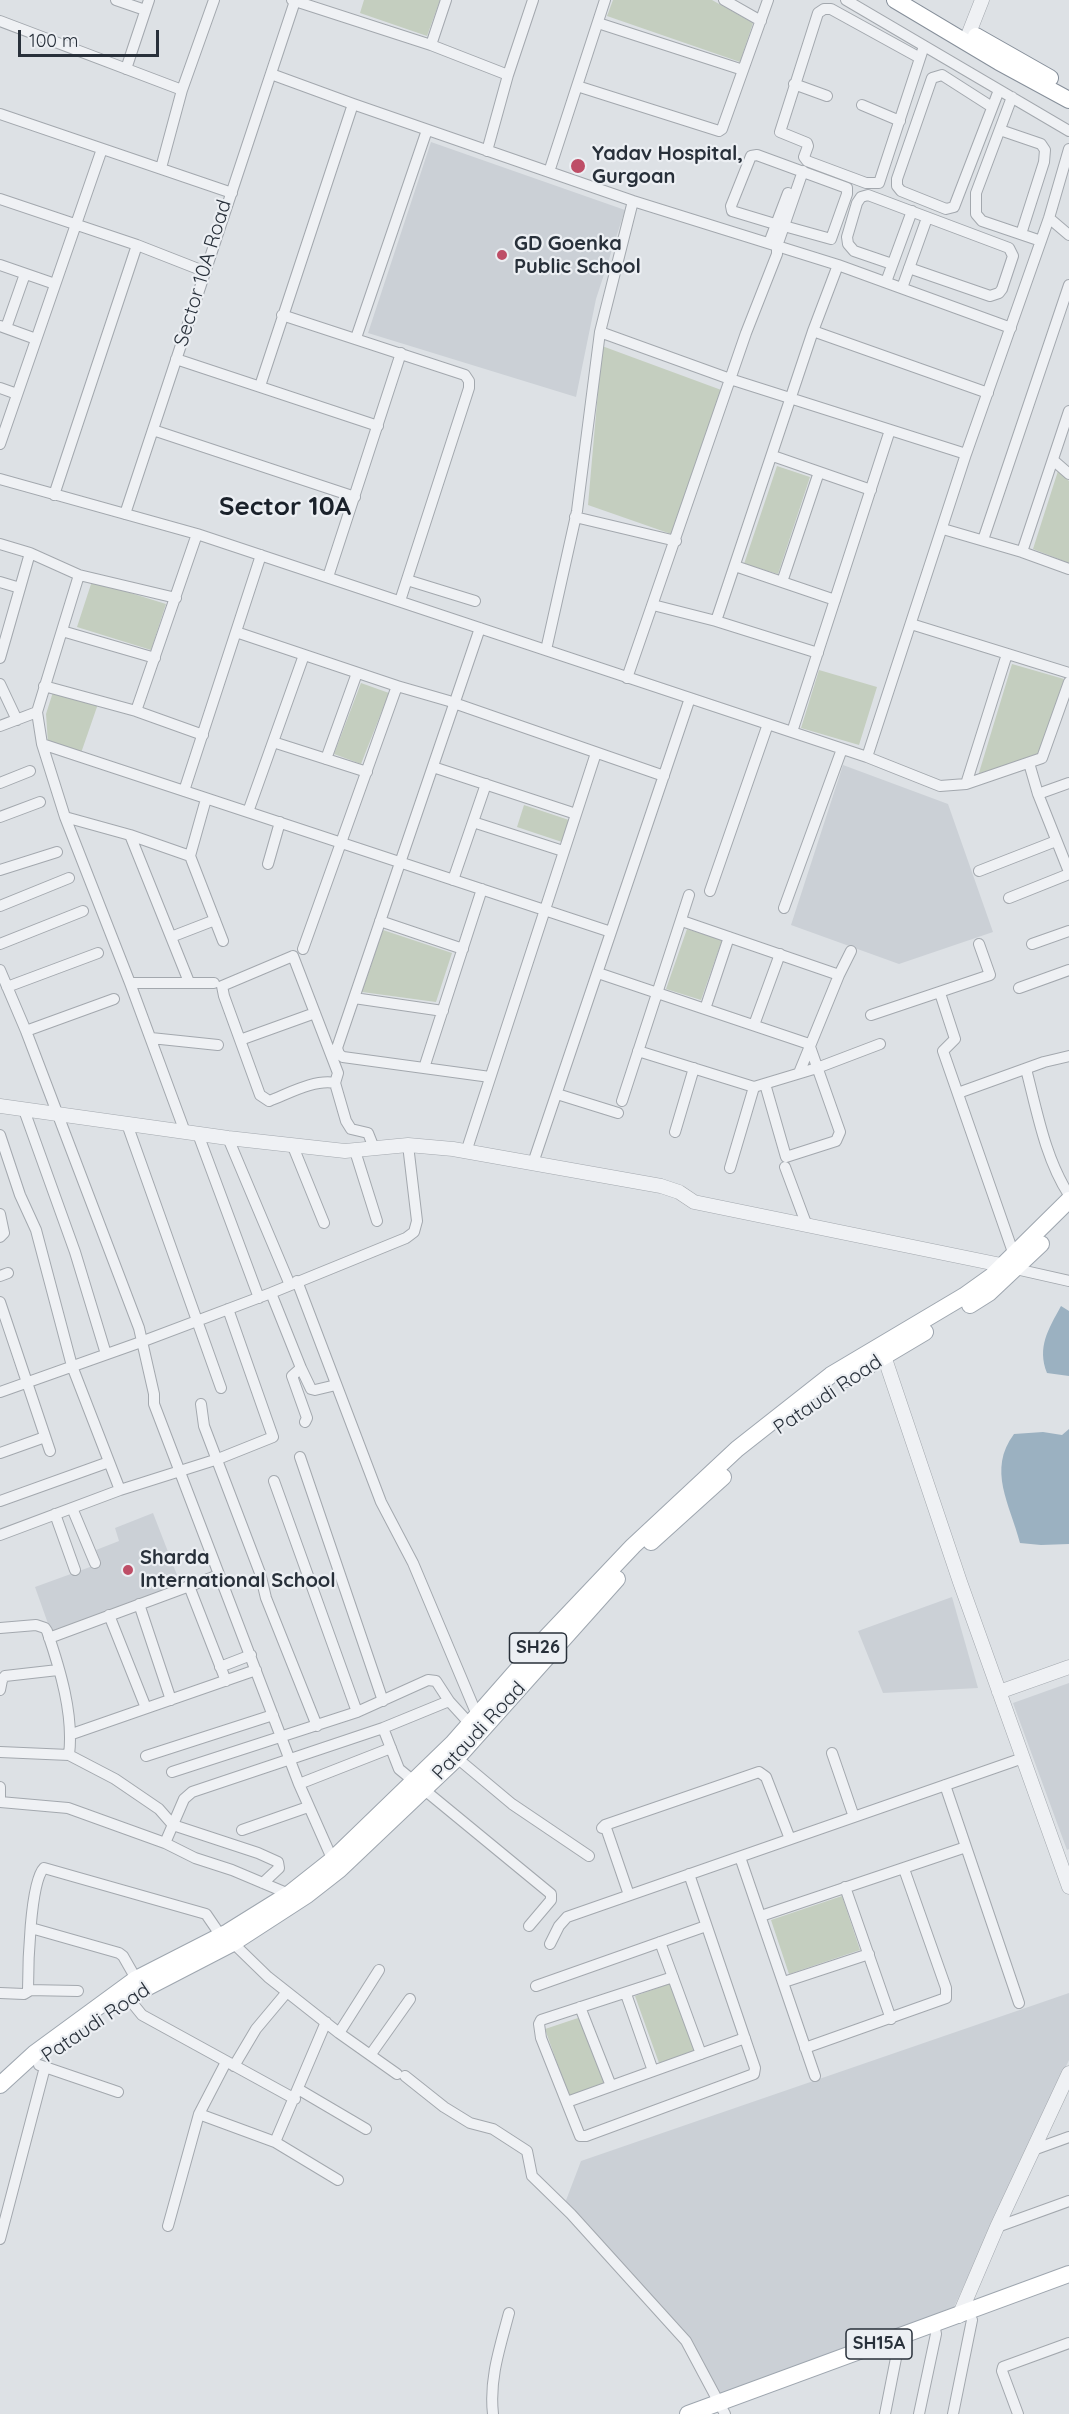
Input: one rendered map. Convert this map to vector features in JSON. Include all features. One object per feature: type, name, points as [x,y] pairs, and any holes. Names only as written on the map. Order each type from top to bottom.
[{"type":"main road","points":[[896,0],[999,62],[1069,100]]},
{"type":"main road","points":[[914,0],[1069,89]]},
{"type":"main road","name":"SH26","points":[[1011,1263],[1069,1200]]},
{"type":"main road","name":"SH26","points":[[0,2085],[36,2063],[132,1988],[307,1895],[372,1824],[418,1786],[473,1720],[608,1580],[661,1518],[737,1449],[831,1375],[882,1351],[964,1296],[1011,1263],[1069,1215]]},
{"type":"main road","name":"Pataudi Road","points":[[418,1786],[457,1758],[608,1580]]},
{"type":"main road","name":"SH26","points":[[227,1937],[336,1865]]},
{"type":"main road","name":"Pataudi Road","points":[[0,2098],[36,2063]]},
{"type":"main road","name":"SH15A","points":[[966,2318],[1069,2274]]},
{"type":"main road","name":"SH15A","points":[[721,2410],[935,2329],[1069,2285]]},
{"type":"main road","name":"SH15A","points":[[688,2414],[721,2410],[898,2348],[935,2329]]},
{"type":"street","points":[[116,0],[147,5],[126,69]]},
{"type":"street","points":[[161,168],[182,90],[214,0]]},
{"type":"street","points":[[431,45],[446,0]]},
{"type":"street","points":[[487,151],[508,75],[533,0]]},
{"type":"street","points":[[549,172],[605,0]]},
{"type":"street","points":[[724,0],[761,21]]},
{"type":"street","points":[[578,86],[719,131],[722,129],[768,0]]},
{"type":"street","points":[[846,0],[1069,131]]},
{"type":"street","points":[[969,33],[982,0]]},
{"type":"street","points":[[232,193],[293,1],[431,45],[508,75]]},
{"type":"street","points":[[920,58],[831,9],[824,9],[818,13],[780,132],[807,143],[804,157],[807,161],[866,183],[877,184],[880,181],[924,46]]},
{"type":"street","points":[[0,21],[182,90]]},
{"type":"street","points":[[598,23],[743,70]]},
{"type":"street","points":[[271,74],[633,201],[838,265],[1011,328]]},
{"type":"street","points":[[992,107],[942,75],[932,78],[897,179],[897,186],[901,191],[946,209],[954,207],[999,90]]},
{"type":"street","points":[[794,84],[827,96]]},
{"type":"street","points":[[1012,98],[976,193],[975,209],[982,221],[1041,242]]},
{"type":"street","points":[[260,386],[353,104]]},
{"type":"street","points":[[862,105],[900,121]]},
{"type":"street","name":"Sector 10A Road","points":[[0,114],[232,193],[125,514]]},
{"type":"street","points":[[356,338],[427,130]]},
{"type":"street","points":[[1000,130],[1041,144],[1045,150],[1044,162],[1021,234]]},
{"type":"street","points":[[0,444],[102,148]]},
{"type":"street","points":[[867,757],[966,454],[1049,218],[1069,149]]},
{"type":"street","points":[[757,155],[847,188],[834,236],[827,239],[780,225],[732,210],[731,206],[749,159],[757,155]]},
{"type":"street","points":[[627,678],[730,379],[777,254],[773,245],[800,171]]},
{"type":"street","points":[[892,264],[854,251],[848,244],[847,237],[857,203],[868,195],[1009,248],[1013,256],[1002,289],[999,293],[990,296],[909,268]]},
{"type":"street","points":[[0,199],[206,272]]},
{"type":"street","points":[[546,650],[575,517],[600,332],[633,201]]},
{"type":"street","points":[[886,282],[912,211]]},
{"type":"street","points":[[902,288],[927,218]]},
{"type":"street","points":[[1049,218],[1069,235]]},
{"type":"street","points":[[54,495],[137,246]]},
{"type":"street","points":[[0,265],[55,284]]},
{"type":"street","points":[[716,621],[813,332],[838,265]]},
{"type":"street","points":[[25,274],[3,327],[36,339]]},
{"type":"street","points":[[983,540],[1069,285]]},
{"type":"street","points":[[282,315],[465,375],[469,384],[400,601]]},
{"type":"street","points":[[600,332],[730,379],[966,454]]},
{"type":"street","points":[[813,332],[988,393]]},
{"type":"street","points":[[328,577],[401,353]]},
{"type":"street","points":[[176,359],[378,426]]},
{"type":"street","points":[[0,388],[17,394]]},
{"type":"street","points":[[1022,552],[1069,411]]},
{"type":"street","points":[[153,430],[355,497]]},
{"type":"street","points":[[792,732],[890,430]]},
{"type":"street","points":[[773,456],[872,490]]},
{"type":"street","points":[[1053,460],[1069,474]]},
{"type":"street","points":[[782,582],[819,472]]},
{"type":"street","points":[[0,479],[197,534],[867,757],[940,786],[966,784],[1042,758],[1069,682]]},
{"type":"street","points":[[575,517],[676,541]]},
{"type":"street","points":[[943,529],[1022,552],[1069,569]]},
{"type":"street","points":[[136,711],[197,534]]},
{"type":"street","points":[[0,544],[30,553],[79,575],[176,598]]},
{"type":"street","points":[[0,658],[30,553]]},
{"type":"street","points":[[184,791],[261,555]]},
{"type":"street","points":[[735,566],[836,600]]},
{"type":"street","points":[[79,575],[37,712],[42,744],[65,817],[151,1038],[258,1298]]},
{"type":"street","points":[[407,580],[475,601]]},
{"type":"street","points":[[0,582],[20,588]]},
{"type":"street","points":[[653,605],[716,621],[818,653]]},
{"type":"street","points":[[0,612],[12,615]]},
{"type":"street","points":[[911,624],[1069,673]]},
{"type":"street","points":[[480,628],[452,702],[433,767],[337,1048],[343,1058],[490,1077]]},
{"type":"street","points":[[62,631],[155,658]]},
{"type":"street","points":[[236,632],[452,702],[664,776]]},
{"type":"street","points":[[966,784],[1007,654]]},
{"type":"street","points":[[248,812],[304,655]]},
{"type":"street","points":[[326,759],[357,673]]},
{"type":"street","points":[[0,684],[16,720]]},
{"type":"street","points":[[44,686],[136,711],[203,735]]},
{"type":"street","points":[[303,949],[397,686]]},
{"type":"street","points":[[533,1163],[690,698]]},
{"type":"street","points":[[0,726],[37,712]]},
{"type":"street","points":[[710,891],[768,724]]},
{"type":"street","points":[[273,742],[367,772]]},
{"type":"street","points":[[42,744],[611,932]]},
{"type":"street","points":[[784,908],[842,749]]},
{"type":"street","points":[[466,1152],[543,909],[596,753]]},
{"type":"street","points":[[1009,898],[1069,873],[1038,794],[1029,763]]},
{"type":"street","points":[[433,767],[576,814]]},
{"type":"street","points":[[0,783],[30,771]]},
{"type":"street","points":[[1038,794],[1069,783]]},
{"type":"street","points":[[453,880],[486,784]]},
{"type":"street","points":[[206,799],[190,856],[223,941]]},
{"type":"street","points":[[0,817],[40,802]]},
{"type":"street","points":[[65,817],[130,835],[190,856]]},
{"type":"street","points":[[268,864],[280,822]]},
{"type":"street","points":[[473,822],[563,851]]},
{"type":"street","points":[[130,835],[189,982]]},
{"type":"street","points":[[979,871],[1056,841]]},
{"type":"street","points":[[0,870],[57,852]]},
{"type":"street","points":[[0,906],[69,878]]},
{"type":"street","points":[[424,1068],[482,889]]},
{"type":"street","points":[[622,1101],[689,895]]},
{"type":"street","points":[[0,944],[83,911]]},
{"type":"street","points":[[171,937],[215,920]]},
{"type":"street","points":[[380,921],[463,949]]},
{"type":"street","points":[[682,921],[839,975]]},
{"type":"street","points":[[1032,944],[1069,931]]},
{"type":"street","points":[[705,1009],[729,937]]},
{"type":"street","points":[[872,1016],[915,999],[922,1000],[990,975],[979,944]]},
{"type":"street","points":[[799,1073],[809,1044],[851,951]]},
{"type":"street","points":[[7,987],[98,953]]},
{"type":"street","points":[[754,1025],[780,954]]},
{"type":"street","points":[[334,1083],[327,1081],[269,1101],[265,1100],[258,1089],[222,986],[293,956],[338,1073],[334,1083],[346,1121],[351,1129],[368,1133],[374,1148]]},
{"type":"street","points":[[0,970],[26,1031],[139,1328],[154,1394],[154,1404],[178,1471],[308,1807],[336,1865]]},
{"type":"street","points":[[1019,988],[1069,970]]},
{"type":"street","points":[[598,973],[809,1044]]},
{"type":"street","points":[[130,982],[214,983]]},
{"type":"street","points":[[940,993],[955,1039],[943,1051],[1011,1263]]},
{"type":"street","points":[[354,998],[442,1011]]},
{"type":"street","points":[[26,1031],[114,999]]},
{"type":"street","points":[[240,1040],[315,1013]]},
{"type":"street","points":[[151,1038],[218,1045]]},
{"type":"street","points":[[760,1085],[786,1156],[836,1141],[840,1132],[809,1044]]},
{"type":"street","points":[[638,1051],[760,1085],[817,1068],[880,1044]]},
{"type":"street","points":[[958,1092],[1069,1056]]},
{"type":"street","points":[[675,1131],[694,1068]]},
{"type":"street","points":[[1026,1069],[1045,1139],[1060,1181],[1069,1195]]},
{"type":"street","points":[[730,1168],[760,1085]]},
{"type":"street","points":[[557,1094],[618,1113]]},
{"type":"street","points":[[1,1105],[58,1116],[228,1138],[355,1151],[408,1144],[533,1163],[661,1186],[679,1192],[694,1202],[807,1226],[1011,1263],[1069,1281]]},
{"type":"street","points":[[24,1110],[75,1252],[106,1354]]},
{"type":"street","points":[[127,1124],[221,1388]]},
{"type":"street","points":[[0,1136],[20,1195],[42,1249],[72,1366],[120,1491]]},
{"type":"street","points":[[228,1138],[294,1283],[381,1502],[414,1563],[473,1720]]},
{"type":"street","points":[[292,1144],[324,1223]]},
{"type":"street","points":[[0,1392],[258,1298],[406,1238],[414,1232],[417,1221],[408,1144]]},
{"type":"street","points":[[355,1151],[377,1221]]},
{"type":"street","points":[[785,1167],[807,1226]]},
{"type":"street","points":[[0,1214],[4,1227],[4,1233],[0,1237]]},
{"type":"street","points":[[271,1293],[310,1389],[315,1390],[336,1384]]},
{"type":"street","points":[[0,1302],[50,1451]]},
{"type":"street","points":[[0,1535],[120,1491],[218,1459],[273,1437],[228,1309]]},
{"type":"street","points":[[882,1351],[999,1692],[1064,1858],[1069,1887]]},
{"type":"street","points":[[301,1368],[292,1375],[307,1418],[305,1422]]},
{"type":"street","points":[[201,1404],[204,1426],[260,1573],[273,1618],[317,1726]]},
{"type":"street","points":[[0,1453],[45,1437]]},
{"type":"street","points":[[300,1457],[384,1701]]},
{"type":"street","points":[[0,1501],[109,1462]]},
{"type":"street","points":[[273,1481],[357,1712]]},
{"type":"street","points":[[72,1508],[95,1563]]},
{"type":"street","points":[[55,1514],[75,1570]]},
{"type":"street","points":[[49,1638],[219,1575]]},
{"type":"street","points":[[189,1586],[226,1681]]},
{"type":"street","points":[[139,1604],[171,1700]]},
{"type":"street","points":[[109,1615],[146,1708]]},
{"type":"street","points":[[0,1628],[36,1625],[45,1628],[58,1670],[72,1734],[69,1755]]},
{"type":"street","points":[[220,1667],[251,1655]]},
{"type":"street","points":[[999,1692],[1069,1667]]},
{"type":"street","points":[[0,1690],[5,1677],[58,1670]]},
{"type":"street","points":[[72,1734],[256,1670]]},
{"type":"street","points":[[172,1772],[357,1712],[422,1682],[432,1680],[438,1683],[449,1701],[473,1720]]},
{"type":"street","points":[[165,1843],[184,1800],[192,1792],[382,1728],[449,1701]]},
{"type":"street","points":[[146,1756],[273,1715]]},
{"type":"street","points":[[382,1728],[399,1769],[551,1894],[551,1900],[529,1926]]},
{"type":"street","points":[[299,1784],[391,1748]]},
{"type":"street","points":[[0,1752],[69,1755],[115,1779],[159,1809],[173,1825],[258,1853],[278,1862],[279,1868],[263,1883]]},
{"type":"street","points":[[831,1753],[854,1817]]},
{"type":"street","points":[[457,1758],[512,1804],[589,1856]]},
{"type":"street","points":[[550,1944],[559,1926],[567,1917],[1023,1758]]},
{"type":"street","points":[[629,1895],[603,1827],[759,1772],[766,1777],[790,1839]]},
{"type":"street","points":[[945,1785],[1019,2003]]},
{"type":"street","points":[[0,1787],[0,1802],[68,1808],[165,1843],[195,1858],[232,1870],[289,1894]]},
{"type":"street","points":[[243,1830],[308,1807]]},
{"type":"street","points":[[761,1916],[966,1847]]},
{"type":"street","points":[[740,1857],[815,2076]]},
{"type":"street","points":[[29,1991],[31,1928],[38,1878],[42,1870],[48,1867],[206,1914],[259,1970],[339,2033],[444,2107],[470,2123],[493,2129],[527,2151],[532,2176],[571,2214],[686,2341],[721,2410]]},
{"type":"street","points":[[806,2048],[946,1998],[947,1993],[904,1869]]},
{"type":"street","points":[[673,1977],[541,2020],[539,2024],[541,2038],[580,2136],[586,2136],[752,2076],[755,2067],[689,1875]]},
{"type":"street","points":[[845,1887],[891,2019]]},
{"type":"street","points":[[536,1986],[706,1926]]},
{"type":"street","points":[[31,1928],[119,1953],[123,1956],[142,2014],[230,2064],[297,2094],[366,2129]]},
{"type":"street","points":[[660,1942],[702,2054]]},
{"type":"street","points":[[784,1982],[869,1954]]},
{"type":"street","points":[[339,2033],[379,1970]]},
{"type":"street","points":[[0,1993],[78,1991]]},
{"type":"street","points":[[168,2226],[199,2114],[230,2064],[287,1992]]},
{"type":"street","points":[[626,1994],[653,2071]]},
{"type":"street","points":[[371,2054],[410,1999]]},
{"type":"street","points":[[580,2007],[611,2086]]},
{"type":"street","points":[[275,2142],[326,2022]]},
{"type":"street","points":[[567,2102],[745,2038]]},
{"type":"street","points":[[0,2239],[36,2063],[118,2092]]},
{"type":"street","points":[[953,2414],[966,2318],[997,2227],[1069,2073]]},
{"type":"street","points":[[199,2114],[275,2142],[338,2180]]},
{"type":"street","points":[[1033,2150],[1069,2137]]},
{"type":"street","points":[[997,2227],[1069,2202]]},
{"type":"street","points":[[493,2414],[492,2388],[496,2360],[509,2313]]},
{"type":"street","points":[[919,2414],[935,2329]]},
{"type":"street","points":[[1017,2414],[1002,2371],[1003,2367],[1069,2343]]},
{"type":"street","points":[[885,2414],[898,2348]]},
{"type":"shaded area","name":"GD Goenka Public School","points":[[431,142],[625,210],[596,299],[576,397],[368,333]]},
{"type":"shaded area","points":[[843,765],[948,804],[993,932],[899,964],[791,925]]},
{"type":"shaded area","name":"Sharda International School","points":[[153,1513],[177,1575],[172,1583],[163,1591],[51,1632],[35,1587],[101,1563],[96,1550],[119,1541],[115,1528]]},
{"type":"shaded area","points":[[952,1597],[978,1688],[883,1693],[858,1631]]},
{"type":"shaded area","points":[[1069,1683],[1069,1849],[1067,1850],[1013,1703]]},
{"type":"shaded area","points":[[1069,1993],[1069,2060],[953,2309],[716,2396],[674,2320],[565,2203],[581,2161]]},
{"type":"green space","points":[[364,0],[440,0],[427,36],[360,13]]},
{"type":"green space","points":[[613,0],[712,0],[753,23],[740,62],[607,16]]},
{"type":"green space","points":[[602,346],[724,391],[674,535],[588,505]]},
{"type":"green space","points":[[777,466],[810,477],[778,574],[744,564]]},
{"type":"green space","points":[[1058,471],[1069,481],[1069,563],[1033,549]]},
{"type":"green space","points":[[92,581],[166,604],[151,650],[77,627]]},
{"type":"green space","points":[[1012,664],[1064,679],[1039,753],[978,776]]},
{"type":"green space","points":[[819,670],[877,687],[859,745],[801,728]]},
{"type":"green space","points":[[361,683],[389,693],[361,764],[334,754]]},
{"type":"green space","points":[[54,689],[98,704],[81,753],[48,743],[46,714]]},
{"type":"green space","points":[[524,805],[569,820],[562,842],[517,827]]},
{"type":"green space","points":[[687,929],[722,940],[701,1000],[666,989]]},
{"type":"green space","points":[[383,930],[452,953],[436,1002],[362,992]]},
{"type":"green space","points":[[842,1896],[860,1950],[789,1974],[771,1920]]},
{"type":"green space","points":[[671,1983],[695,2051],[659,2063],[635,1996]]},
{"type":"green space","points":[[581,2017],[605,2084],[569,2097],[545,2029]]},
{"type":"water","points":[[1061,1306],[1069,1311],[1069,1376],[1047,1373],[1044,1364],[1045,1339]]},
{"type":"water","points":[[1069,1429],[1069,1544],[1020,1543],[1001,1474],[1006,1447],[1014,1434],[1043,1432],[1062,1435]]},
{"type":"place","name":"Yadav Hospital, Gurgoan","points":[[578,166]]},
{"type":"place","name":"GD Goenka Public School","points":[[502,255]]},
{"type":"place","name":"Sharda International School","points":[[128,1570]]},
{"type":"district","name":"Sector 10A","points":[[285,507]]}]
